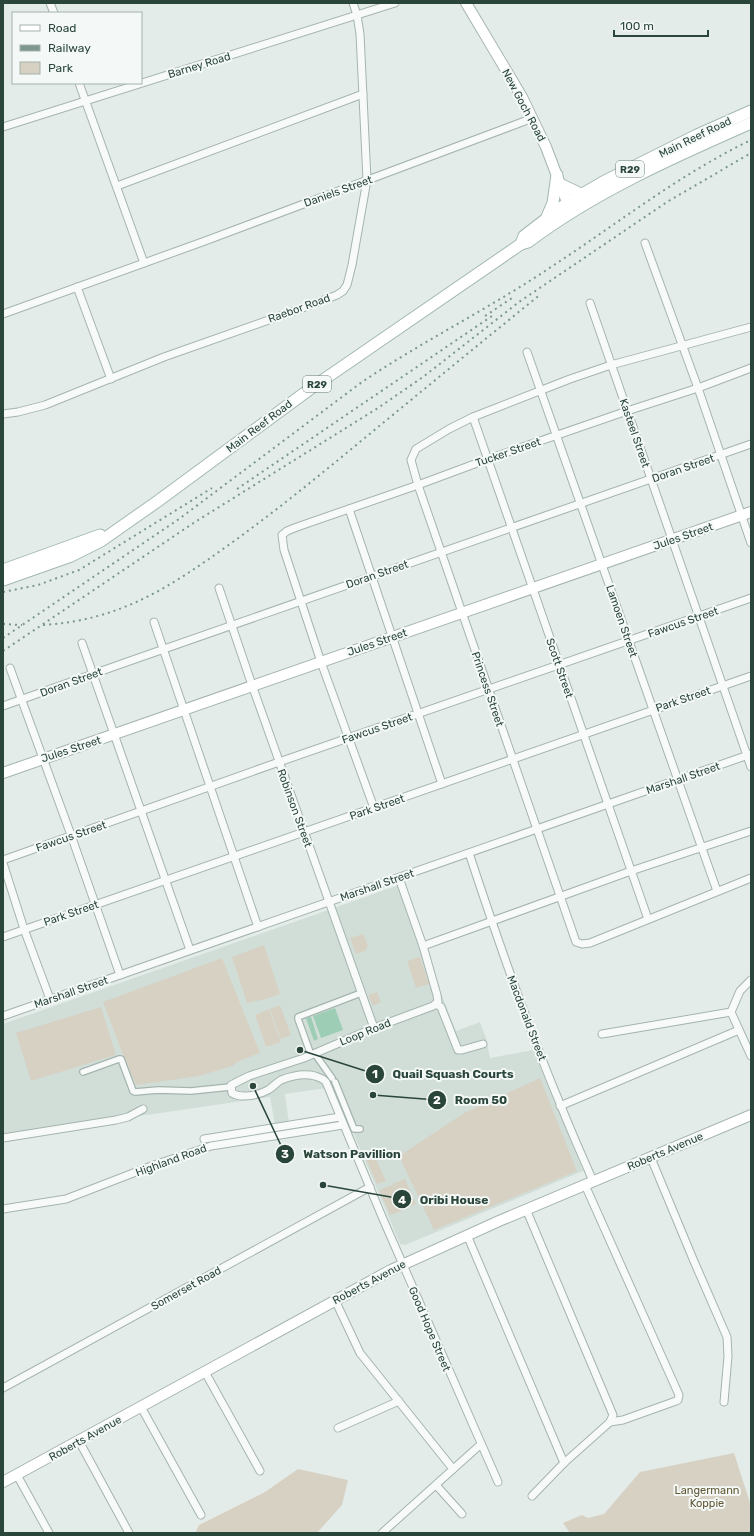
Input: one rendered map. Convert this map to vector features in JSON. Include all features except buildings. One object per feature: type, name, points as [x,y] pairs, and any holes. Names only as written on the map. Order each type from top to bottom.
[{"type":"main road","name":"New Goch Road","points":[[466,3],[522,97],[546,147],[569,208]]},
{"type":"main road","name":"Main Reef Road","points":[[3,580],[86,549],[101,541],[310,389],[521,244],[528,242],[569,208],[581,194],[697,135],[751,110]]},
{"type":"main road","name":"Main Reef Road","points":[[521,244],[524,236],[544,221],[751,123]]},
{"type":"main road","points":[[544,221],[551,210],[558,180],[581,194]]},
{"type":"main road","name":"Jules Street","points":[[3,773],[746,514]]},
{"type":"main road","name":"Main Reef Road","points":[[3,570],[117,529]]},
{"type":"main road","name":"Roberts Avenue","points":[[3,1482],[403,1264],[467,1235],[751,1115]]},
{"type":"street","name":"Raebor Road","points":[[3,414],[45,405],[164,357],[298,310],[343,291],[347,285],[352,265],[368,180],[360,34],[357,15],[353,3]]},
{"type":"street","name":"Barney Road","points":[[142,82],[395,3]]},
{"type":"street","points":[[79,84],[144,263]]},
{"type":"street","name":"Barney Road","points":[[3,127],[136,84]]},
{"type":"street","points":[[117,186],[364,94]]},
{"type":"street","name":"Daniels Street","points":[[3,314],[532,118]]},
{"type":"street","points":[[645,243],[721,455],[746,514],[751,542]]},
{"type":"street","points":[[77,287],[111,379]]},
{"type":"street","name":"Kasteel Street","points":[[590,303],[671,540],[749,755],[751,767]]},
{"type":"street","name":"Princess Street","points":[[648,919],[590,942],[582,944],[576,942],[418,485],[411,460],[416,449],[473,417],[541,390],[611,365],[751,327]]},
{"type":"street","name":"Lamoen Street","points":[[527,352],[558,435],[628,641],[717,891]]},
{"type":"street","name":"Tucker Street","points":[[301,601],[284,550],[281,537],[284,533],[488,459],[698,388],[751,368]]},
{"type":"street","name":"Scott Street","points":[[473,417],[648,919]]},
{"type":"street","name":"Doran Street","points":[[3,706],[581,502],[751,444]]},
{"type":"street","points":[[349,509],[442,784]]},
{"type":"street","name":"Robinson Street","points":[[219,588],[328,902],[374,1028]]},
{"type":"street","name":"Fawcus Street","points":[[3,860],[279,762],[488,689],[559,666],[751,598]]},
{"type":"street","points":[[301,601],[321,662],[374,808]]},
{"type":"street","points":[[154,622],[258,927]]},
{"type":"street","points":[[82,643],[190,950]]},
{"type":"street","points":[[10,668],[96,904],[120,975]]},
{"type":"street","name":"Park Street","points":[[3,937],[751,676]]},
{"type":"street","name":"Marshall Street","points":[[3,1016],[749,755]]},
{"type":"street","points":[[423,946],[631,871],[751,831]]},
{"type":"street","name":"Macdonald Street","points":[[469,853],[514,984],[589,1183],[677,1389],[679,1398],[676,1402],[623,1420],[610,1422]]},
{"type":"street","points":[[3,863],[24,929],[50,999]]},
{"type":"street","points":[[399,878],[423,946],[437,995],[438,1000],[436,1004],[441,1007],[458,1050],[483,1044]]},
{"type":"street","points":[[648,919],[751,878]]},
{"type":"street","points":[[751,980],[746,983],[740,991],[731,1012],[751,1056]]},
{"type":"street","points":[[360,1129],[354,1129],[332,1082],[313,1054],[298,1017],[361,993]]},
{"type":"street","name":"Loop Road","points":[[230,1087],[234,1082],[313,1054],[436,1004]]},
{"type":"street","points":[[602,1034],[731,1012]]},
{"type":"street","points":[[560,1106],[739,1030]]},
{"type":"street","points":[[83,1072],[121,1059],[133,1091],[135,1092],[158,1090],[191,1091],[230,1087],[232,1092],[235,1094],[256,1094],[268,1090],[277,1082],[288,1077],[307,1075],[332,1082]]},
{"type":"street","name":"Good Hope Street","points":[[332,1082],[343,1125],[480,1445],[498,1482]]},
{"type":"street","points":[[3,1138],[116,1120],[128,1117],[143,1109]]},
{"type":"street","name":"Highland Road","points":[[204,1139],[340,1117]]},
{"type":"street","name":"Highland Road","points":[[3,1209],[66,1199],[154,1165],[211,1146],[343,1125]]},
{"type":"street","points":[[651,1158],[727,1336],[728,1356],[724,1402]]},
{"type":"street","name":"Somerset Road","points":[[3,1388],[370,1188]]},
{"type":"street","points":[[526,1210],[612,1410],[613,1418],[564,1463],[532,1496]]},
{"type":"street","points":[[467,1235],[564,1463]]},
{"type":"street","points":[[335,1300],[358,1349],[453,1469]]},
{"type":"street","points":[[205,1372],[260,1471]]},
{"type":"street","points":[[338,1428],[399,1401]]},
{"type":"street","points":[[141,1407],[201,1515]]},
{"type":"street","points":[[79,1441],[129,1533]]},
{"type":"street","points":[[382,1533],[480,1445]]},
{"type":"street","points":[[17,1475],[49,1533]]},
{"type":"street","points":[[436,1485],[462,1514]]},
{"type":"shaded area","points":[[402,884],[426,956],[456,1031],[480,1022],[486,1038],[490,1058],[533,1050],[583,1171],[405,1245],[400,1244],[334,1087],[285,1094],[289,1123],[275,1125],[270,1097],[3,1136],[3,1024]]},
{"type":"shaded area","points":[[335,1008],[343,1030],[321,1038],[313,1016]]},
{"type":"shaded area","points":[[311,1017],[318,1039],[314,1041],[306,1018]]},
{"type":"green space","points":[[363,934],[368,946],[365,951],[356,954],[350,938]]},
{"type":"green space","points":[[264,945],[280,994],[247,1003],[232,957]]},
{"type":"green space","points":[[420,957],[429,984],[416,988],[407,961]]},
{"type":"green space","points":[[222,958],[260,1053],[239,1061],[232,1066],[199,1076],[136,1085],[103,1002]]},
{"type":"green space","points":[[377,992],[381,1002],[373,1006],[368,995]]},
{"type":"green space","points":[[280,1005],[291,1035],[281,1039],[270,1009]]},
{"type":"green space","points":[[101,1007],[116,1055],[31,1081],[16,1033]]},
{"type":"green space","points":[[269,1009],[281,1042],[266,1047],[255,1015]]},
{"type":"green space","points":[[540,1078],[577,1171],[434,1230],[399,1156],[464,1113]]},
{"type":"green space","points":[[374,1155],[386,1181],[377,1184],[366,1159]]},
{"type":"green space","points":[[405,1179],[416,1204],[403,1210],[392,1184]]},
{"type":"green space","points":[[392,1185],[403,1210],[390,1215],[379,1190]]},
{"type":"green space","name":"Langermann Koppie","points":[[734,1453],[751,1506],[751,1533],[570,1533],[563,1523],[582,1515],[588,1518],[604,1514],[640,1472]]},
{"type":"green space","points":[[298,1469],[348,1480],[342,1505],[317,1533],[195,1533],[199,1525],[265,1492]]},
{"type":"railway","points":[[3,638],[179,519],[362,382],[409,352],[528,282],[699,168],[751,140]]},
{"type":"railway","points":[[3,651],[195,522],[378,408],[423,377],[519,302],[667,202],[751,153]]},
{"type":"railway","points":[[43,625],[71,622],[121,609],[165,587],[208,560],[293,496],[541,294]]},
{"type":"railway","points":[[485,316],[512,298]]},
{"type":"railway","points":[[237,489],[492,316]]},
{"type":"railway","points":[[3,592],[38,585],[79,570],[212,488]]},
{"type":"railway","points":[[3,624],[22,625]]},
{"type":"place","name":"Quail Squash Courts","points":[[300,1050]]},
{"type":"place","name":"Watson Pavillion","points":[[253,1086]]},
{"type":"place","name":"Room 50","points":[[373,1095]]},
{"type":"place","name":"Oribi House","points":[[323,1185]]}]
